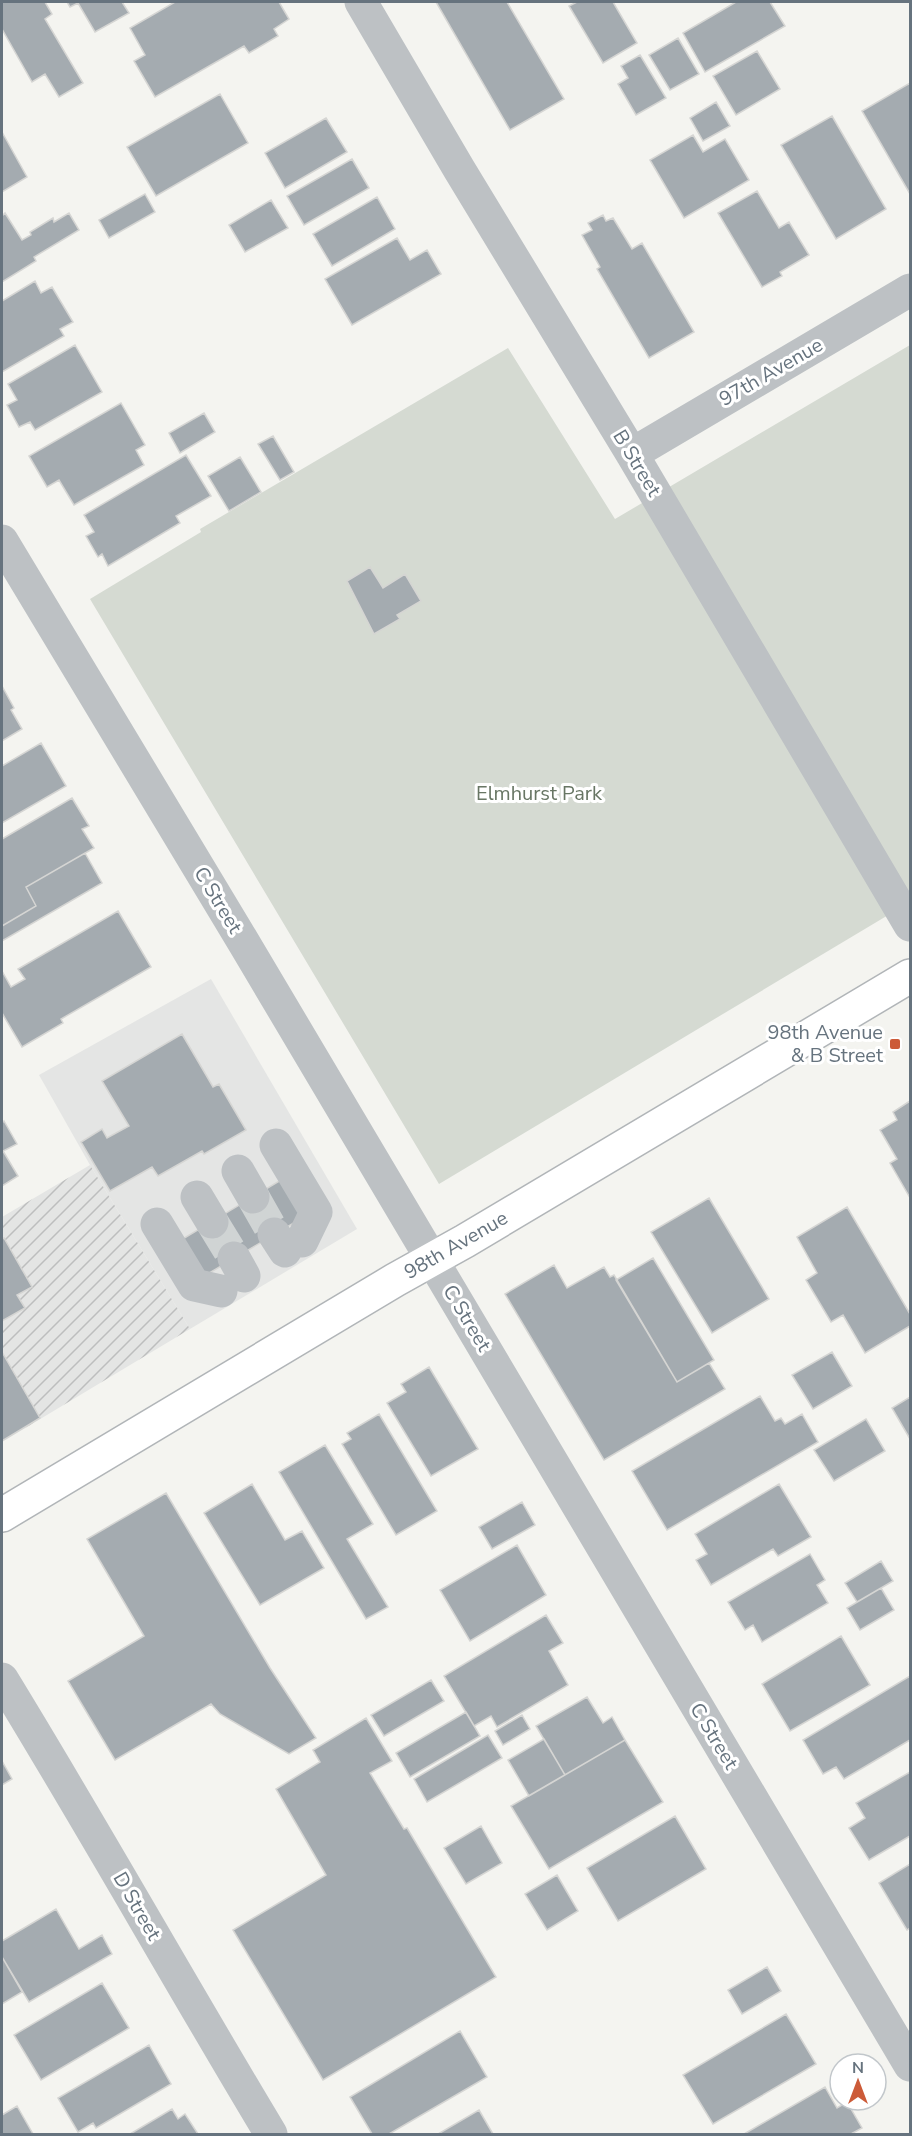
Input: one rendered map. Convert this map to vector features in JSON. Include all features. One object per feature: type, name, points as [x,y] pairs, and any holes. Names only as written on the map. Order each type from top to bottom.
[{"type":"main road","name":"98th Avenue","points":[[2,1515],[910,976]]},
{"type":"street","name":"B Street","points":[[361,2],[459,170],[632,454],[910,926]]},
{"type":"street","name":"97th Avenue","points":[[632,454],[910,290]]},
{"type":"street","name":"C Street","points":[[2,541],[238,933],[910,2066]]},
{"type":"street","points":[[276,1145],[316,1212],[287,1242]]},
{"type":"street","points":[[157,1224],[194,1285],[233,1275]]},
{"type":"street","name":"D Street","points":[[2,1679],[271,2134]]},
{"type":"shaded area","points":[[211,979],[357,1229],[190,1329],[90,1165],[39,1075]]},
{"type":"shaded area","points":[[90,1165],[190,1329],[2,1442],[2,1217]]},
{"type":"green space","name":"Elmhurst Park","points":[[910,345],[910,902],[439,1184],[90,599],[201,532],[200,529],[508,348],[615,519]]},
{"type":"building","points":[[2,2],[45,2],[52,14],[45,19],[83,83],[59,97],[45,74],[32,82],[2,29]]},
{"type":"building","points":[[67,2],[122,2],[129,13],[95,32],[78,3],[70,7]]},
{"type":"building","points":[[175,2],[279,2],[289,19],[274,29],[278,36],[249,53],[244,46],[155,97],[134,61],[145,55],[130,28]]},
{"type":"building","points":[[436,2],[507,2],[564,99],[510,130]]},
{"type":"building","points":[[577,2],[613,2],[637,43],[603,63],[569,6]]},
{"type":"building","points":[[736,2],[770,2],[785,26],[705,72],[683,33]]},
{"type":"building","points":[[678,38],[699,74],[670,90],[649,55]]},
{"type":"building","points":[[757,51],[780,89],[736,115],[713,76]]},
{"type":"building","points":[[640,55],[666,98],[636,115],[618,84],[628,78],[621,66]]},
{"type":"building","points":[[910,83],[910,194],[862,111]]},
{"type":"building","points":[[220,94],[248,143],[156,196],[127,147]]},
{"type":"building","points":[[716,102],[730,126],[703,141],[690,118]]},
{"type":"building","points":[[832,116],[886,209],[836,239],[781,145]]},
{"type":"building","points":[[326,118],[347,152],[285,188],[265,153]]},
{"type":"building","points":[[2,132],[27,177],[2,192]]},
{"type":"building","points":[[693,135],[703,152],[725,139],[749,180],[684,218],[650,160]]},
{"type":"building","points":[[352,159],[369,188],[304,225],[287,196]]},
{"type":"building","points":[[757,191],[779,228],[789,222],[809,255],[780,272],[782,276],[762,287],[718,213]]},
{"type":"building","points":[[145,194],[155,212],[109,238],[99,220]]},
{"type":"building","points":[[377,197],[395,229],[332,266],[313,234]]},
{"type":"building","points":[[271,200],[288,228],[245,252],[229,225]]},
{"type":"building","points":[[5,213],[22,240],[31,235],[30,232],[53,218],[54,222],[69,213],[79,230],[34,257],[36,261],[2,282],[2,216]]},
{"type":"building","points":[[603,215],[606,221],[613,218],[632,249],[642,243],[694,332],[649,358],[597,269],[600,267],[582,235],[592,230],[588,223]]},
{"type":"building","points":[[397,238],[410,260],[427,250],[441,274],[352,325],[325,279]]},
{"type":"building","points":[[35,281],[41,293],[52,287],[73,322],[60,329],[64,336],[2,372],[2,301]]},
{"type":"building","points":[[75,345],[102,392],[35,430],[30,422],[19,427],[7,405],[17,400],[8,384]]},
{"type":"building","points":[[121,403],[145,445],[136,450],[144,465],[74,505],[59,480],[47,487],[29,456]]},
{"type":"building","points":[[204,413],[215,432],[180,453],[169,433]]},
{"type":"building","points":[[273,436],[294,472],[280,480],[258,444]]},
{"type":"building","points":[[186,455],[211,496],[176,516],[180,523],[108,566],[102,554],[98,557],[86,536],[94,532],[84,515]]},
{"type":"building","points":[[240,457],[261,492],[229,511],[208,476]]},
{"type":"building","points":[[370,567],[383,588],[405,574],[421,601],[397,615],[400,619],[374,634],[347,581]]},
{"type":"building","points":[[2,686],[14,708],[11,710],[22,729],[2,741]]},
{"type":"building","points":[[41,743],[66,786],[2,823],[2,766]]},
{"type":"building","points":[[72,798],[89,826],[82,829],[94,848],[26,887],[36,906],[2,926],[2,839]]},
{"type":"building","points":[[85,853],[102,883],[2,941],[2,926],[36,906],[26,887]]},
{"type":"building","points":[[118,911],[151,967],[61,1019],[63,1023],[22,1047],[2,1013],[2,971],[11,987],[25,979],[18,969]]},
{"type":"building","points":[[182,1034],[213,1087],[219,1084],[246,1130],[204,1154],[202,1151],[158,1176],[152,1167],[110,1191],[81,1142],[102,1129],[107,1138],[129,1126],[102,1081]]},
{"type":"building","points":[[910,1101],[909,1196],[890,1163],[897,1159],[880,1130],[897,1120],[893,1112]]},
{"type":"building","points":[[4,1121],[17,1144],[3,1151],[18,1176],[2,1186],[2,1123]]},
{"type":"building","points":[[291,1174],[314,1211],[194,1282],[171,1246]]},
{"type":"building","points":[[709,1198],[769,1299],[712,1333],[651,1232]]},
{"type":"building","points":[[847,1207],[910,1314],[910,1326],[865,1353],[843,1315],[831,1322],[806,1280],[817,1273],[797,1237]]},
{"type":"building","points":[[4,1238],[32,1287],[17,1295],[25,1308],[2,1321],[2,1239]]},
{"type":"building","points":[[653,1258],[714,1360],[677,1382],[616,1280]]},
{"type":"building","points":[[554,1265],[567,1288],[604,1267],[610,1277],[614,1275],[677,1382],[709,1363],[725,1389],[604,1460],[505,1294]]},
{"type":"building","points":[[2,1352],[40,1418],[2,1441]]},
{"type":"building","points":[[832,1352],[852,1386],[813,1409],[792,1375]]},
{"type":"building","points":[[429,1367],[478,1449],[431,1476],[387,1403],[406,1392],[401,1384]]},
{"type":"building","points":[[760,1396],[775,1421],[781,1418],[785,1424],[802,1414],[818,1442],[667,1530],[632,1471]]},
{"type":"building","points":[[910,1397],[910,1439],[892,1408]]},
{"type":"building","points":[[379,1414],[437,1511],[396,1535],[342,1444],[351,1439],[347,1433]]},
{"type":"building","points":[[866,1419],[885,1451],[834,1481],[814,1450]]},
{"type":"building","points":[[325,1445],[373,1524],[347,1539],[388,1607],[366,1619],[279,1472]]},
{"type":"building","points":[[252,1484],[285,1540],[302,1531],[324,1568],[260,1605],[204,1513]]},
{"type":"building","points":[[779,1484],[811,1537],[778,1556],[773,1549],[711,1585],[696,1560],[707,1554],[695,1534]]},
{"type":"building","points":[[166,1493],[270,1668],[316,1738],[289,1754],[220,1714],[211,1704],[115,1760],[68,1681],[144,1636],[87,1539]]},
{"type":"building","points":[[522,1502],[535,1525],[492,1549],[479,1527]]},
{"type":"building","points":[[517,1545],[546,1595],[470,1641],[440,1590]]},
{"type":"building","points":[[810,1554],[825,1580],[817,1585],[828,1603],[762,1642],[753,1625],[745,1630],[728,1602]]},
{"type":"building","points":[[881,1561],[893,1581],[857,1602],[845,1583]]},
{"type":"building","points":[[881,1588],[894,1610],[860,1630],[847,1608]]},
{"type":"building","points":[[546,1615],[563,1643],[549,1651],[568,1685],[497,1727],[491,1716],[474,1726],[444,1676]]},
{"type":"building","points":[[841,1636],[870,1685],[790,1731],[762,1684]]},
{"type":"building","points":[[910,1676],[910,1740],[844,1779],[836,1767],[823,1774],[803,1740]]},
{"type":"building","points":[[431,1680],[444,1701],[384,1736],[371,1715]]},
{"type":"building","points":[[587,1697],[603,1723],[612,1717],[625,1740],[565,1775],[536,1726]]},
{"type":"building","points":[[466,1712],[480,1736],[410,1777],[396,1753]]},
{"type":"building","points":[[522,1715],[530,1729],[503,1745],[495,1731]]},
{"type":"building","points":[[366,1718],[392,1761],[370,1773],[404,1829],[407,1828],[496,1977],[323,2080],[233,1930],[326,1875],[276,1789],[320,1762],[313,1750]]},
{"type":"building","points":[[488,1735],[502,1758],[427,1802],[414,1779]]},
{"type":"building","points":[[544,1739],[565,1775],[529,1796],[508,1760]]},
{"type":"building","points":[[625,1740],[663,1802],[549,1869],[511,1806]]},
{"type":"building","points":[[2,1761],[12,1779],[2,1785]]},
{"type":"building","points":[[910,1772],[910,1836],[869,1860],[849,1828],[865,1818],[856,1803]]},
{"type":"building","points":[[675,1816],[706,1869],[618,1921],[587,1868]]},
{"type":"building","points":[[481,1826],[502,1863],[466,1884],[444,1848]]},
{"type":"building","points":[[910,1864],[910,1928],[907,1930],[879,1883]]},
{"type":"building","points":[[557,1875],[578,1911],[547,1930],[525,1894]]},
{"type":"building","points":[[56,1909],[79,1949],[102,1935],[112,1954],[29,2002],[2,1957],[2,1941]]},
{"type":"building","points":[[2,1957],[22,1992],[2,2004]]},
{"type":"building","points":[[767,1967],[781,1991],[742,2014],[728,1990]]},
{"type":"building","points":[[102,1983],[129,2028],[41,2080],[14,2035]]},
{"type":"building","points":[[786,2014],[816,2064],[713,2124],[683,2075]]},
{"type":"building","points":[[460,2031],[487,2077],[389,2134],[372,2134],[350,2097]]},
{"type":"building","points":[[149,2045],[171,2084],[96,2128],[93,2123],[78,2132],[58,2098]]},
{"type":"building","points":[[825,2087],[828,2092],[828,2112],[853,2112],[862,2128],[851,2134],[744,2134]]},
{"type":"building","points":[[17,2106],[33,2134],[2,2134],[2,2115]]},
{"type":"building","points":[[172,2109],[178,2119],[185,2114],[198,2134],[130,2134]]},
{"type":"building","points":[[479,2110],[493,2134],[438,2134]]},
{"type":"tunnel","points":[[253,1197],[274,1234]]},
{"type":"tunnel","points":[[212,1222],[234,1258]]},
{"type":"place","name":"98th Avenue & B Street","points":[[895,1044]]}]
